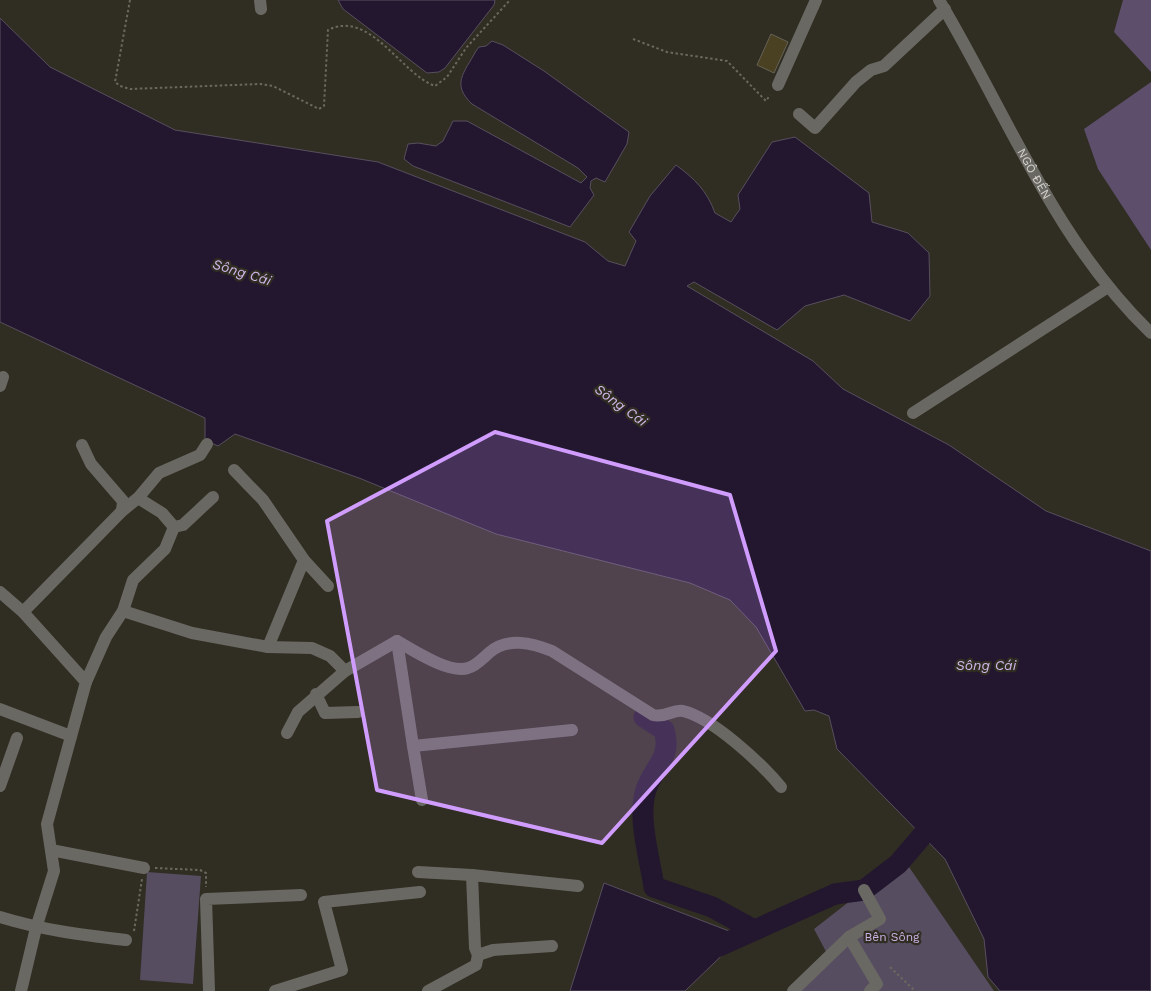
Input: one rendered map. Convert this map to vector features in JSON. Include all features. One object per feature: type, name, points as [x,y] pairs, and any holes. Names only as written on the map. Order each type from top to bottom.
[{"type":"street","points":[[778,84],[816,0]]},
{"type":"street","points":[[798,114],[815,128],[856,82],[871,70],[884,66],[942,5]]},
{"type":"street","name":"NGÔ ĐẾN","points":[[942,5],[1028,165],[1108,287],[1151,333]]},
{"type":"street","points":[[913,413],[1108,287]]},
{"type":"street","points":[[23,612],[122,511],[138,498],[159,473],[200,455],[207,444]]},
{"type":"street","points":[[82,445],[91,464],[123,501],[122,511]]},
{"type":"street","points":[[234,470],[263,500],[304,560],[328,586]]},
{"type":"street","points":[[174,527],[183,525],[213,497]]},
{"type":"street","points":[[138,498],[162,513],[174,527]]},
{"type":"street","points":[[21,991],[36,928],[54,871],[47,824],[86,682],[106,637],[122,611],[133,580],[164,549],[172,537],[174,527]]},
{"type":"street","points":[[268,647],[304,560]]},
{"type":"street","points":[[0,592],[23,612],[86,682]]},
{"type":"street","points":[[122,611],[192,633],[268,647],[302,647],[320,651],[338,663],[344,671]]},
{"type":"street","points":[[287,733],[298,712],[316,694],[344,671],[397,641]]},
{"type":"street","points":[[397,641],[422,800]]},
{"type":"street","points":[[397,641],[428,658],[458,668],[468,668],[500,646],[513,643],[536,644],[552,651],[653,715],[662,717],[684,711],[704,722],[754,756],[781,787]]},
{"type":"street","points":[[316,694],[325,713],[358,712]]},
{"type":"street","points":[[0,709],[71,736]]},
{"type":"street","points":[[414,746],[572,730]]},
{"type":"street","points":[[0,786],[17,738]]},
{"type":"street","points":[[51,850],[144,868]]},
{"type":"street","points":[[418,872],[472,875],[578,886]]},
{"type":"street","points":[[428,991],[476,965],[478,955],[475,948],[472,875]]},
{"type":"street","points":[[794,991],[848,936],[880,919],[864,890]]},
{"type":"street","points":[[276,991],[342,970],[324,902],[420,892]]},
{"type":"street","points":[[209,991],[206,899],[301,895]]},
{"type":"street","points":[[0,917],[36,928],[126,940]]},
{"type":"street","points":[[848,936],[877,984],[870,991]]},
{"type":"street","points":[[478,955],[493,950],[552,946]]},
{"type":"path","points":[[130,0],[115,82],[120,86],[130,89],[260,84],[273,86],[319,109],[324,106],[328,30],[335,26],[348,26],[369,34],[426,83],[435,86],[447,77],[466,48],[510,0]]},
{"type":"path","points":[[632,39],[667,52],[727,62],[766,101],[778,84]]},
{"type":"path","points":[[126,940],[133,936],[144,868],[200,870],[206,873],[206,899]]},
{"type":"path","points":[[890,967],[915,991]]},
{"type":"highlighted area","points":[[495,432],[730,495],[776,651],[602,843],[377,790],[327,521]]},
{"type":"green space","name":"Bên Sông","points":[[907,864],[994,991],[800,991],[831,961],[814,929],[864,890]]},
{"type":"green space","points":[[147,872],[201,876],[193,984],[140,980]]},
{"type":"shaded area","points":[[1123,0],[1151,0],[1151,72],[1114,32]]},
{"type":"shaded area","points":[[1151,82],[1151,250],[1098,169],[1084,129]]},
{"type":"water","points":[[338,0],[495,0],[494,5],[445,68],[439,72],[427,73],[343,9]]},
{"type":"water","name":"Sông Cái","points":[[0,18],[50,67],[175,130],[378,162],[585,242],[608,261],[625,266],[636,241],[629,232],[650,196],[676,165],[700,186],[715,213],[731,222],[740,209],[738,195],[772,142],[795,137],[869,193],[872,222],[908,233],[929,253],[930,296],[910,321],[844,295],[805,306],[777,330],[694,282],[687,286],[813,361],[843,389],[949,445],[1046,511],[1151,551],[1151,991],[1000,991],[988,977],[984,939],[945,859],[837,749],[829,716],[814,710],[805,711],[756,627],[730,600],[690,583],[496,534],[359,478],[235,434],[218,446],[205,440],[205,418],[0,322]]},
{"type":"water","points":[[492,41],[503,45],[544,71],[629,132],[627,144],[605,182],[596,178],[591,181],[590,188],[594,195],[570,227],[413,166],[404,159],[408,144],[418,143],[436,146],[443,141],[453,121],[467,121],[581,183],[587,177],[578,168],[472,104],[466,97],[461,84],[464,72],[479,47],[486,46]]},
{"type":"water","points":[[604,883],[742,936],[685,991],[570,991]]},
{"type":"building","points":[[771,34],[788,42],[774,73],[757,65]]},
{"type":"waterway","points":[[644,717],[664,730],[666,739],[665,754],[647,787],[643,810],[643,823],[654,887],[712,907],[754,930]]},
{"type":"waterway","points":[[717,947],[835,894],[864,890],[898,864],[940,815]]}]
